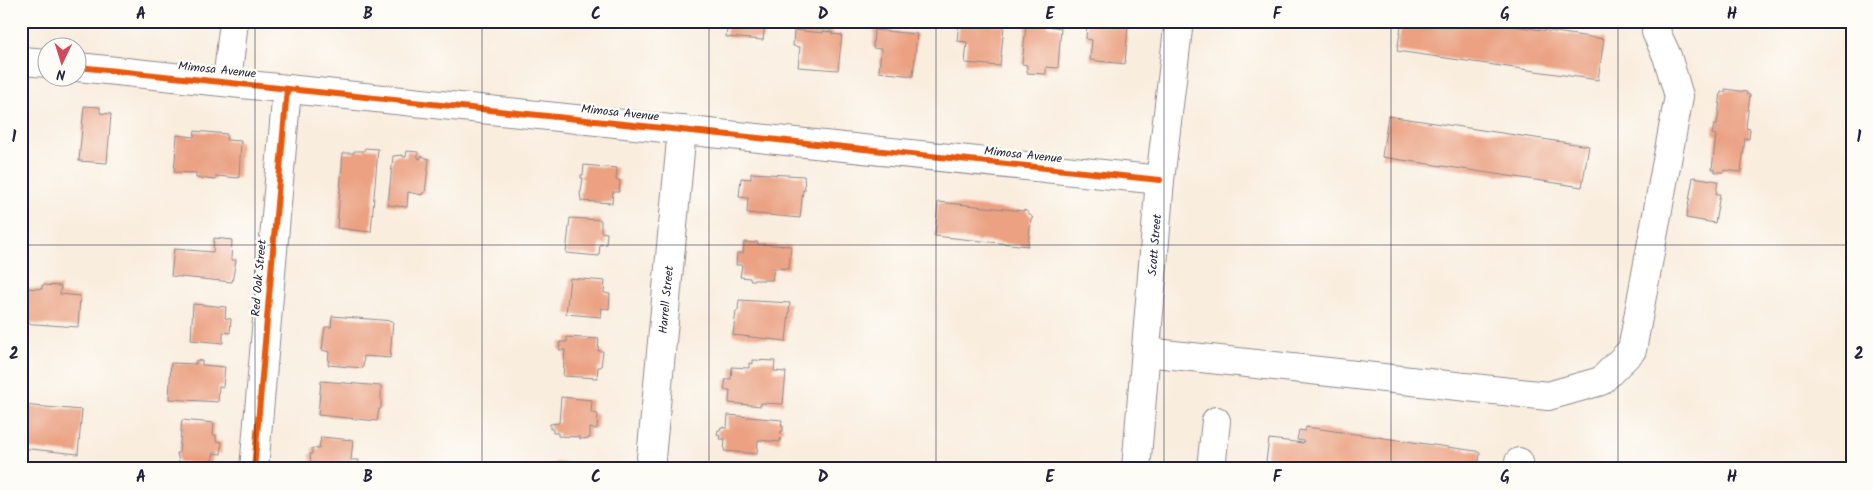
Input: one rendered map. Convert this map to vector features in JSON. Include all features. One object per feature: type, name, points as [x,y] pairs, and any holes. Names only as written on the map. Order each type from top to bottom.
[{"type":"street","points":[[227,82],[234,21]]},
{"type":"street","name":"Scott Street","points":[[1136,469],[1160,180],[1180,21]]},
{"type":"street","points":[[1146,352],[1548,396],[1600,381],[1632,350],[1679,96],[1656,32],[1658,21]]},
{"type":"street","points":[[21,61],[38,63]]},
{"type":"street","name":"Mimosa Avenue","points":[[88,68],[1160,180]]},
{"type":"street","name":"Red Oak Street","points":[[254,469],[287,89]]},
{"type":"street","name":"Harrell Street","points":[[650,469],[682,130]]},
{"type":"street","points":[[1211,469],[1216,421]]},
{"type":"building","points":[[326,21],[365,21],[365,26],[326,23]]},
{"type":"building","points":[[728,21],[765,21],[763,40],[726,37]]},
{"type":"building","points":[[1035,21],[1048,21],[1047,26],[1061,28],[1058,68],[1046,67],[1046,74],[1027,73],[1027,65],[1022,64],[1026,25],[1035,26]]},
{"type":"building","points":[[1087,21],[1117,21],[1117,24],[1128,25],[1125,64],[1090,60],[1092,40],[1086,39]]},
{"type":"building","points":[[1402,21],[1479,21],[1604,39],[1598,80],[1397,51]]},
{"type":"building","points":[[959,22],[993,23],[992,25],[1004,26],[1000,66],[965,63],[967,42],[957,41]]},
{"type":"building","points":[[794,30],[823,33],[823,31],[842,35],[838,70],[798,67],[800,47],[793,46]]},
{"type":"building","points":[[874,30],[917,34],[913,76],[879,72],[881,49],[873,48]]},
{"type":"building","points":[[1725,89],[1747,92],[1750,95],[1746,128],[1750,129],[1749,139],[1745,138],[1741,172],[1724,170],[1723,172],[1715,172],[1715,169],[1712,169],[1716,135],[1712,134],[1714,125],[1717,125],[1721,92],[1725,92]]},
{"type":"building","points":[[84,106],[100,107],[100,113],[111,114],[107,163],[79,161]]},
{"type":"building","points":[[1388,116],[1589,146],[1582,187],[1382,157]]},
{"type":"building","points":[[195,131],[227,134],[226,140],[241,141],[239,178],[216,176],[216,180],[196,178],[196,173],[174,172],[177,135],[194,137]]},
{"type":"building","points":[[365,148],[378,149],[371,232],[337,228],[343,153],[364,151]]},
{"type":"building","points":[[407,151],[418,152],[418,158],[421,159],[421,156],[429,159],[425,193],[422,193],[422,195],[408,192],[407,207],[388,205],[393,156],[403,155],[403,157],[406,157]]},
{"type":"building","points":[[584,165],[617,168],[616,180],[620,180],[619,192],[613,192],[612,203],[581,201],[580,192],[583,178],[581,178],[581,175],[583,175]]},
{"type":"building","points":[[751,173],[804,176],[805,190],[803,190],[800,218],[747,213],[748,198],[739,197],[741,178],[751,179]]},
{"type":"building","points":[[1693,177],[1718,181],[1716,194],[1720,194],[1715,223],[1686,218]]},
{"type":"building","points":[[938,202],[1025,210],[1033,218],[1031,219],[1028,246],[935,236]]},
{"type":"building","points":[[570,218],[601,220],[601,232],[607,233],[606,245],[600,244],[599,256],[566,253]]},
{"type":"building","points":[[214,238],[232,240],[231,260],[236,260],[232,282],[171,276],[174,249],[213,252]]},
{"type":"building","points":[[744,242],[791,246],[789,269],[774,268],[772,280],[750,280],[750,278],[740,277],[742,265],[736,265],[737,253],[743,253]]},
{"type":"building","points":[[570,278],[605,281],[604,293],[610,294],[609,309],[602,308],[601,317],[566,314]]},
{"type":"building","points":[[42,285],[61,286],[60,294],[80,296],[78,327],[21,323],[24,288],[42,289]]},
{"type":"building","points":[[739,300],[790,303],[786,341],[733,335]]},
{"type":"building","points":[[193,304],[226,307],[225,318],[231,319],[230,333],[223,332],[223,343],[191,340]]},
{"type":"building","points":[[332,316],[393,321],[390,358],[364,356],[363,368],[328,365],[329,352],[322,350],[325,327],[331,327]]},
{"type":"building","points":[[567,337],[599,339],[598,351],[603,351],[601,367],[598,367],[597,378],[563,376],[565,350],[559,350],[560,342],[567,342]]},
{"type":"building","points":[[196,360],[202,361],[202,365],[225,367],[223,387],[219,386],[218,402],[169,399],[171,363],[196,364]]},
{"type":"building","points":[[753,360],[775,361],[774,371],[786,372],[783,404],[761,403],[761,406],[729,403],[730,390],[724,390],[726,379],[731,379],[732,367],[749,368],[749,363],[753,364]]},
{"type":"building","points":[[321,381],[381,386],[381,409],[379,409],[377,421],[318,415]]},
{"type":"building","points":[[561,397],[592,400],[591,413],[598,414],[597,429],[590,428],[590,438],[580,439],[580,437],[558,436],[558,433],[553,433],[553,429],[550,429],[550,424],[559,423]]},
{"type":"building","points":[[21,405],[82,410],[78,454],[21,448]]},
{"type":"building","points":[[728,415],[782,420],[781,426],[783,426],[783,431],[781,431],[780,442],[758,440],[757,454],[724,451],[725,439],[719,439],[720,436],[717,435],[721,427],[727,428]]},
{"type":"building","points":[[182,420],[214,423],[213,435],[216,435],[216,441],[222,442],[221,454],[214,453],[211,464],[179,462],[177,453],[179,453]]},
{"type":"building","points":[[1306,427],[1476,451],[1480,453],[1478,469],[1265,469],[1269,439],[1303,443],[1304,441],[1297,440],[1299,430],[1305,431]]},
{"type":"building","points":[[321,437],[353,440],[351,460],[359,460],[358,469],[317,469],[318,463],[311,463],[310,454],[312,454],[312,448],[319,449]]},
{"type":"building","points":[[555,462],[589,465],[589,469],[555,469]]},
{"type":"cycle path","points":[[88,68],[1160,180]]},
{"type":"cycle path","points":[[254,469],[287,89]]}]
